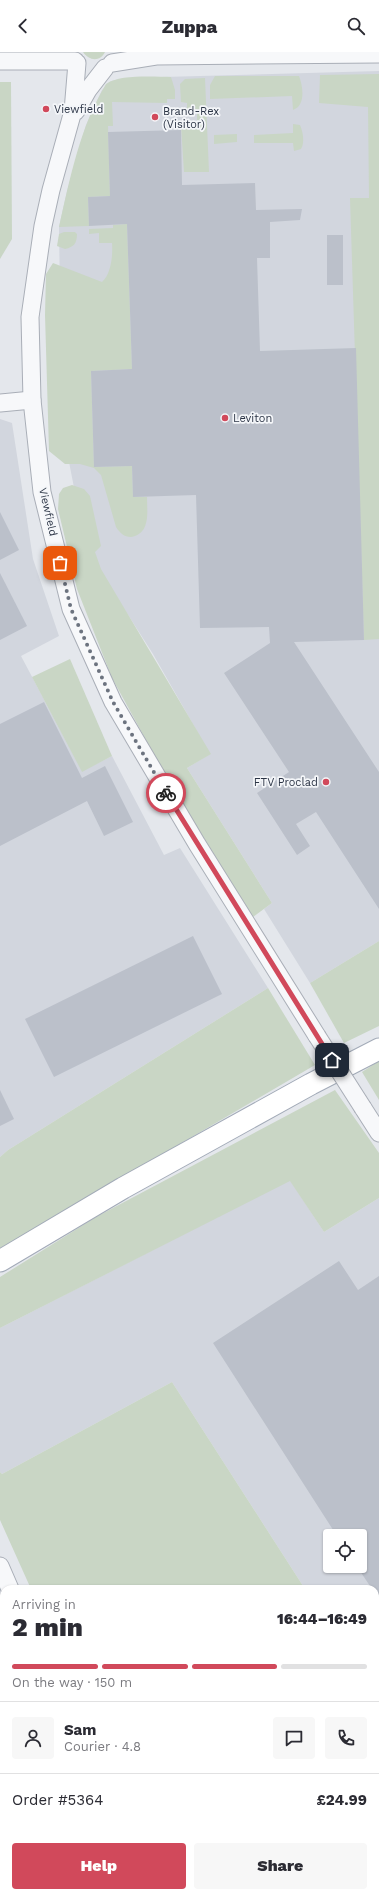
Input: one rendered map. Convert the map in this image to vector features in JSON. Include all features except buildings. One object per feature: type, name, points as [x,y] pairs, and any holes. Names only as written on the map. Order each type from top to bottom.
[{"type":"main road","points":[[0,1261],[123,1188],[311,1084],[379,1049]]},
{"type":"street","points":[[17,61],[46,52]]},
{"type":"street","points":[[0,61],[75,59],[83,68],[90,71],[111,61],[149,54],[379,54]]},
{"type":"street","name":"Viewfield","points":[[75,59],[70,122],[51,190],[39,253],[30,317],[32,400],[42,492],[71,609],[113,702],[194,839],[379,1133]]},
{"type":"street","name":"Viewfield","points":[[70,122],[88,90],[111,61]]},
{"type":"street","points":[[0,403],[32,400]]},
{"type":"street","points":[[0,1566],[8,1585]]},
{"type":"shaded area","points":[[379,71],[379,941],[310,983],[264,909],[272,903],[187,768],[210,754],[153,654],[86,549],[62,426],[59,227],[67,191],[86,125],[102,90],[111,81],[125,78]]},
{"type":"shaded area","points":[[0,419],[12,423],[33,559],[59,636],[21,656],[82,771],[112,756],[164,855],[180,848],[268,988],[8,1150],[0,1157]]},
{"type":"shaded area","points":[[290,1180],[324,1232],[379,1198],[379,1585],[302,1585],[172,1382],[2,1474],[0,1472],[0,1328]]},
{"type":"green space","points":[[83,52],[105,52],[97,59],[91,59]]},
{"type":"green space","points":[[379,74],[379,639],[364,640],[350,198],[369,198],[368,107],[319,103],[320,75]]},
{"type":"green space","points":[[215,76],[299,76],[302,85],[302,100],[297,108],[293,110],[292,96],[210,99],[210,85]]},
{"type":"green space","points":[[128,77],[171,77],[175,90],[175,99],[167,99],[167,103],[112,102],[113,126],[108,126],[110,196],[88,197],[89,226],[59,227],[77,153],[89,118],[106,84]]},
{"type":"green space","points":[[205,78],[209,172],[184,172],[181,126],[197,125],[197,109],[187,109],[187,103],[181,102],[180,84],[185,79]]},
{"type":"green space","points":[[0,82],[11,82],[12,239],[0,259]]},
{"type":"green space","points":[[293,124],[300,125],[303,134],[301,149],[294,151],[293,143],[254,143],[254,135],[293,133]]},
{"type":"green space","points":[[237,134],[237,142],[214,144],[214,135]]},
{"type":"green space","points":[[127,224],[132,369],[91,371],[94,467],[132,466],[133,497],[147,497],[145,527],[137,535],[131,537],[122,534],[116,527],[101,475],[94,468],[80,464],[65,464],[49,451],[45,315],[46,274],[53,263],[102,282],[108,274],[111,264],[112,243],[99,243],[99,233],[89,234],[89,229],[113,228],[113,225]]},
{"type":"green space","points":[[64,232],[75,232],[77,234],[74,244],[65,249],[57,246],[59,234]]},
{"type":"green space","points":[[72,485],[84,489],[90,496],[101,546],[95,552],[101,569],[211,754],[187,768],[272,903],[253,917],[169,782],[112,678],[77,589],[58,509],[59,494],[63,488]]},
{"type":"green space","points":[[70,659],[112,756],[82,772],[32,677]]},
{"type":"green space","points":[[379,941],[379,1026],[344,1043],[310,983]]},
{"type":"green space","points":[[268,988],[315,1065],[0,1249],[0,1157],[8,1150]]},
{"type":"green space","points":[[379,1061],[379,1100],[362,1072]]},
{"type":"green space","points":[[335,1090],[379,1153],[379,1198],[324,1232],[290,1181],[0,1328],[0,1277],[96,1217]]},
{"type":"green space","points":[[172,1382],[302,1585],[29,1585],[0,1520],[0,1472],[2,1474]]},
{"type":"way so far","points":[[60,563],[71,609],[113,702],[166,793]]},
{"type":"place","name":"Viewfield","points":[[46,109]]},
{"type":"place","name":"Brand-Rex (Visitor)","points":[[155,117]]},
{"type":"place","name":"Leviton","points":[[225,418]]},
{"type":"place","name":"FTV Proclad","points":[[326,782]]},
{"type":"route","points":[[166,793],[332,1060]]}]
